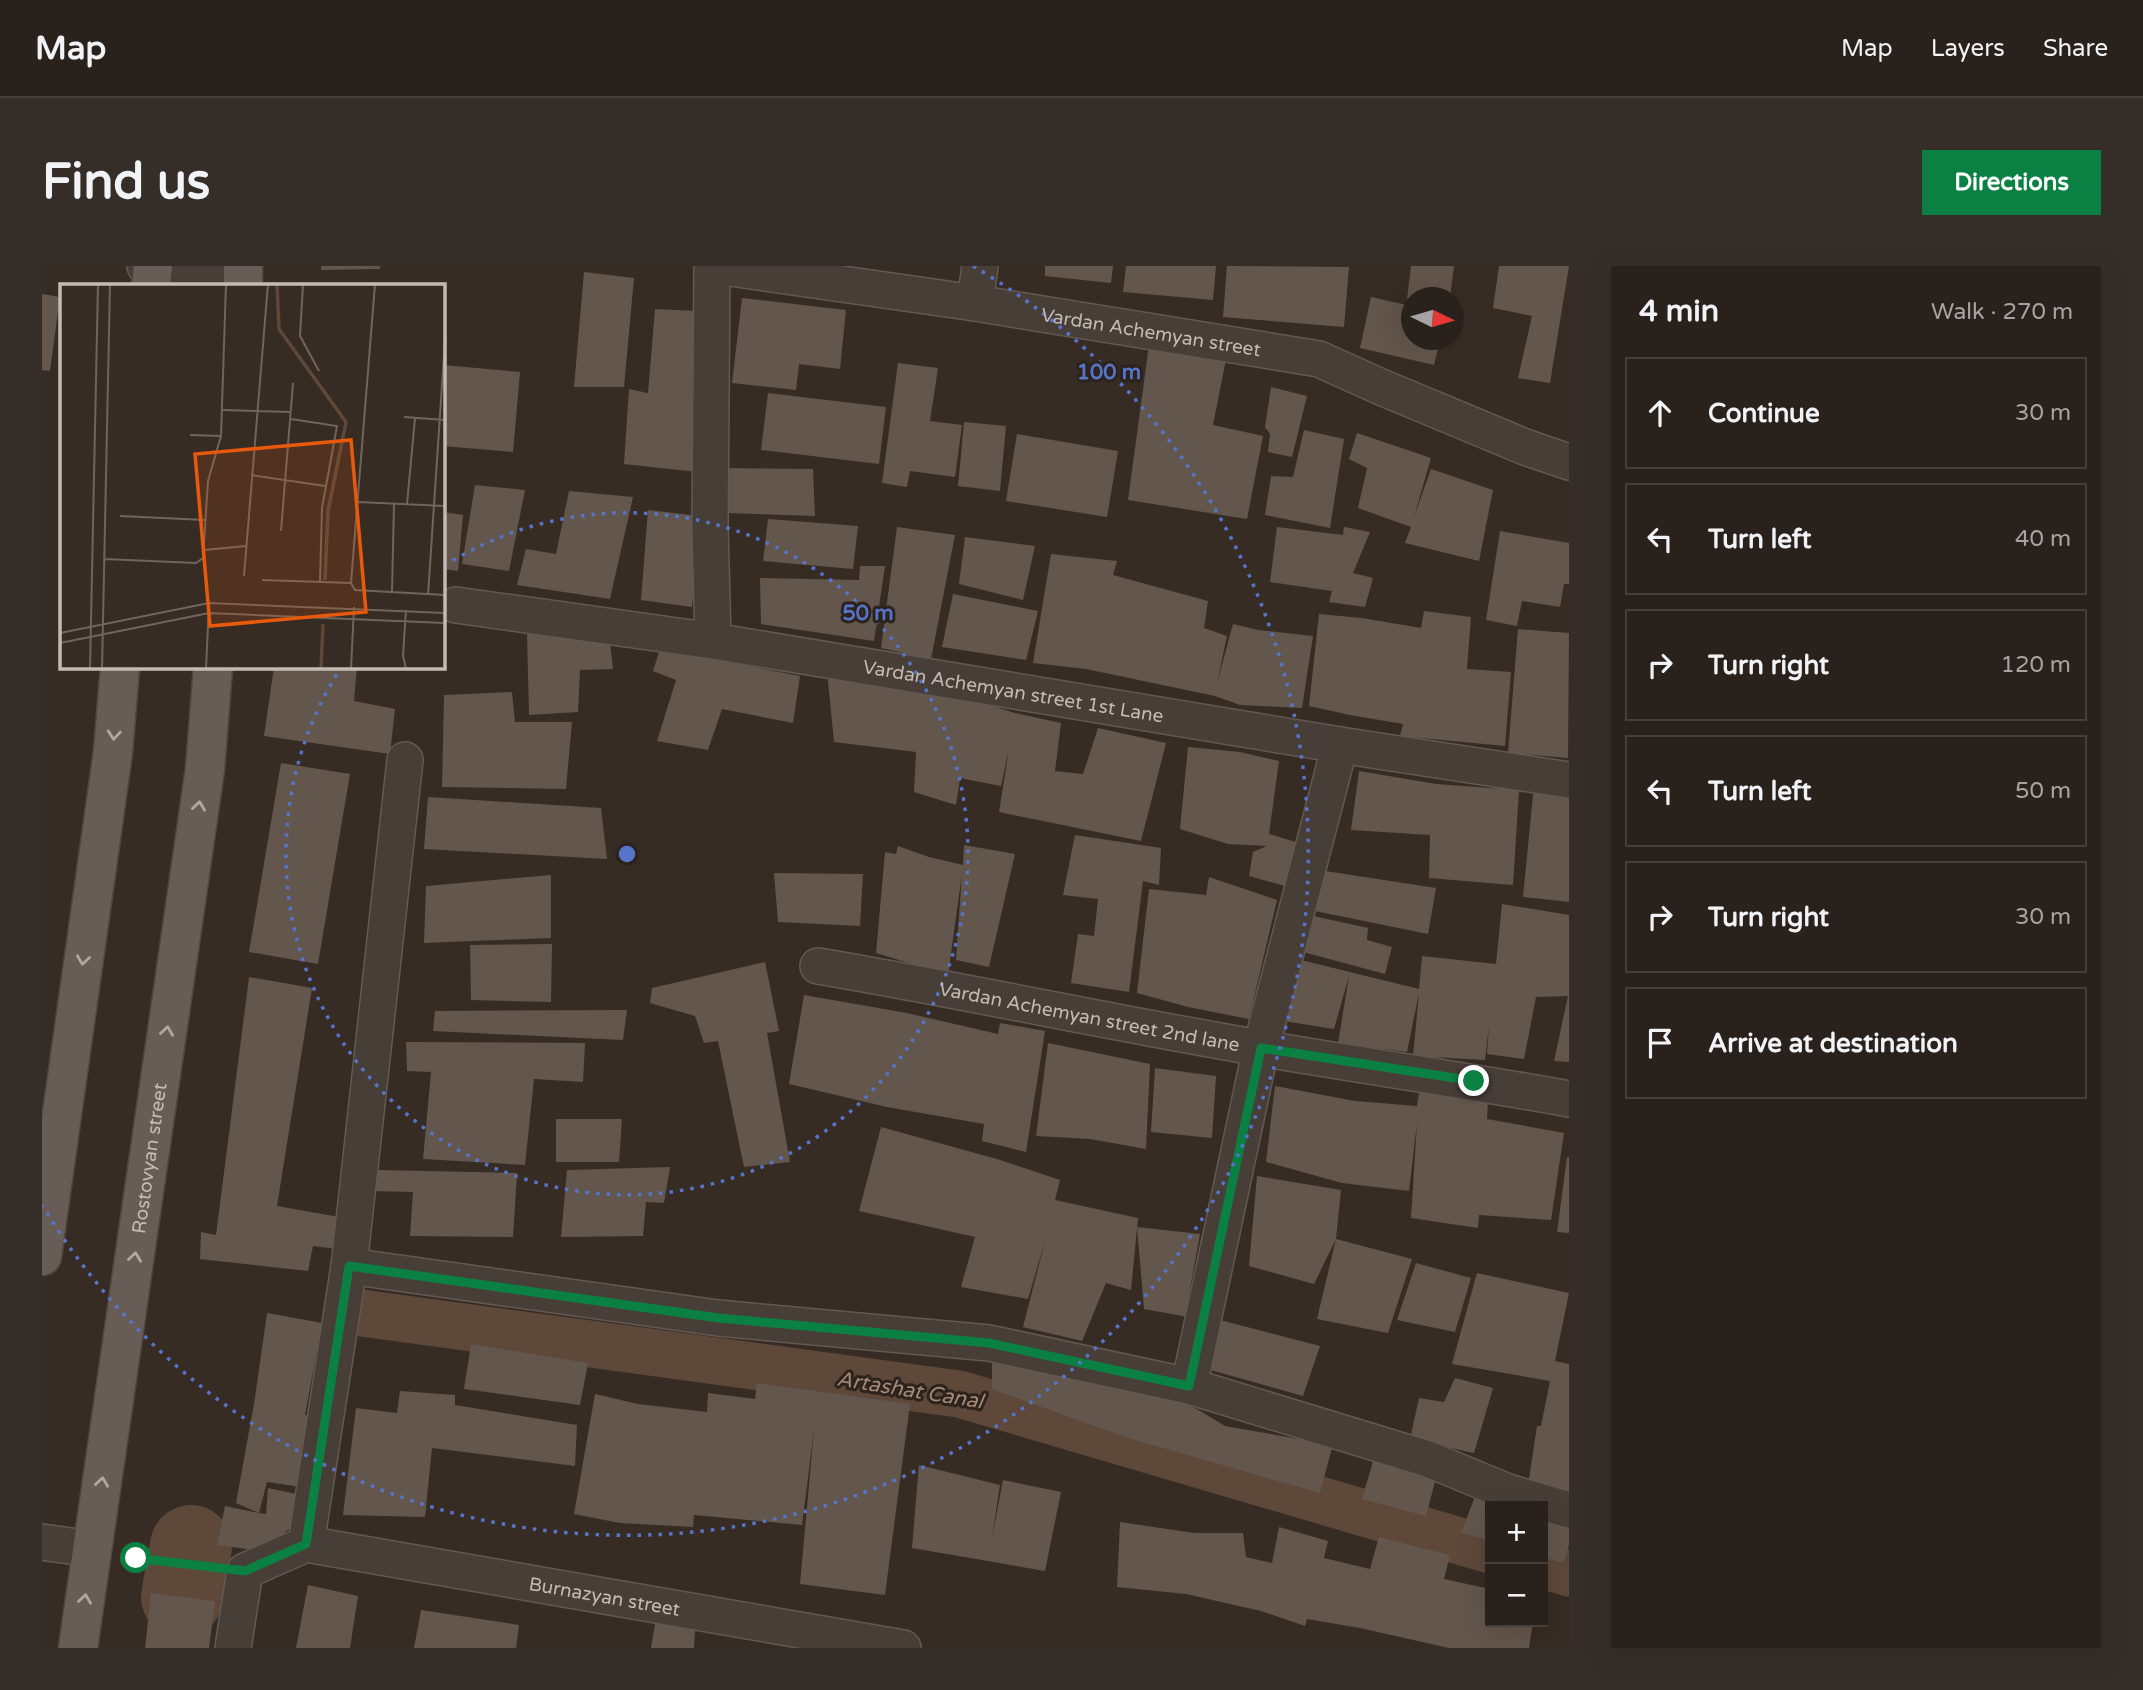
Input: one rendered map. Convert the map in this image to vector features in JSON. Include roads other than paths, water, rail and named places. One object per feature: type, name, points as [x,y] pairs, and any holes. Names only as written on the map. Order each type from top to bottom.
[{"type":"main road","points":[[42,1256],[113,752],[120,668]]},
{"type":"main road","name":"Rostovyan street","points":[[78,1648],[205,769],[213,668]]},
{"type":"street","name":"Vardan Achemyan street","points":[[715,266],[975,303],[1319,359],[1525,447],[1569,462]]},
{"type":"street","points":[[713,640],[710,526],[715,266]]},
{"type":"street","points":[[975,303],[980,266]]},
{"type":"street","points":[[150,271],[243,275]]},
{"type":"street","name":"Vardan Achemyan street 1st Lane","points":[[456,605],[713,640],[1340,745],[1569,779]]},
{"type":"street","points":[[1189,1386],[1261,1048],[1340,745]]},
{"type":"street","points":[[233,1648],[245,1571],[306,1544],[349,1266],[405,760]]},
{"type":"street","name":"Vardan Achemyan street 2nd lane","points":[[818,967],[954,989],[1261,1048],[1569,1098]]},
{"type":"street","points":[[349,1266],[719,1318],[989,1343],[1189,1386],[1428,1459],[1508,1492],[1569,1510]]},
{"type":"street","points":[[42,1542],[92,1549]]},
{"type":"street","name":"Burnazyan street","points":[[306,1544],[903,1648]]},
{"type":"waterway","name":"Artashat Canal","points":[[354,1312],[959,1394],[1485,1549]]},
{"type":"waterway","points":[[182,1597],[191,1546]]},
{"type":"waterway","name":"Artashat Canal","points":[[1548,1567],[1569,1573]]}]
